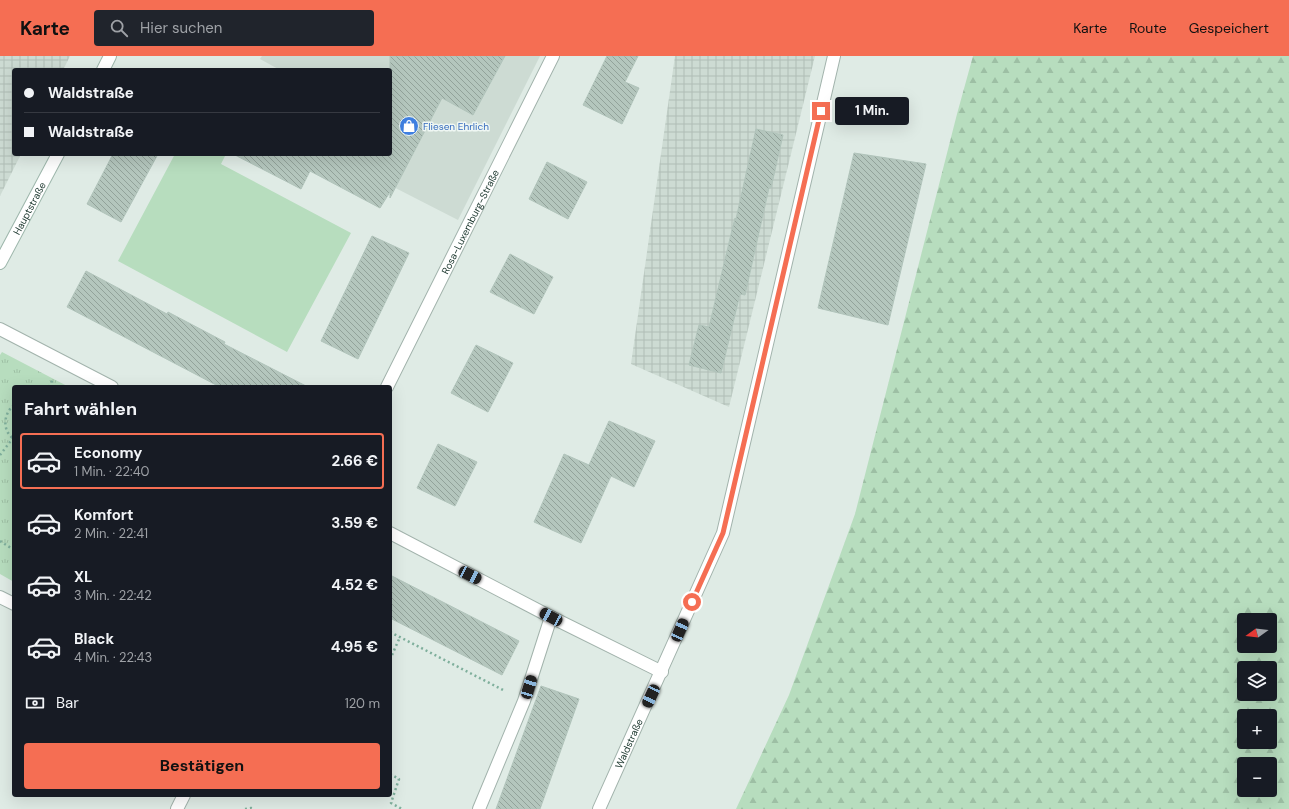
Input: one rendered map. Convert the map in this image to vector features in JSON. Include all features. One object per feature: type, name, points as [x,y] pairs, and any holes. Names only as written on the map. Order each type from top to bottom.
[{"type":"street","points":[[104,68],[110,56]]},
{"type":"street","name":"Rosa-Luxemburg-Straße","points":[[388,385],[553,56]]},
{"type":"street","name":"Waldstraße","points":[[598,809],[662,672],[723,533],[834,56]]},
{"type":"street","name":"Hauptstraße","points":[[0,263],[57,156]]},
{"type":"street","points":[[0,329],[108,385]]},
{"type":"street","points":[[392,534],[551,617],[662,672]]},
{"type":"street","points":[[0,597],[12,603]]},
{"type":"street","points":[[479,809],[524,701],[551,617]]},
{"type":"street","points":[[177,809],[183,797]]},
{"type":"path","points":[[12,407],[5,417],[6,430],[12,437]]},
{"type":"path","points":[[0,454],[12,439]]},
{"type":"path","points":[[0,541],[12,549]]},
{"type":"path","points":[[392,633],[524,701]]},
{"type":"path","points":[[392,655],[400,637]]},
{"type":"path","points":[[392,775],[399,779],[391,803],[402,809]]},
{"type":"path","points":[[245,809],[254,809]]},
{"type":"shaded area","points":[[0,56],[70,56],[64,68],[12,68],[12,156],[20,156],[0,196]]},
{"type":"shaded area","points":[[262,56],[540,56],[458,220],[333,156],[392,156],[392,68],[276,68],[260,59]]},
{"type":"shaded area","points":[[675,56],[815,56],[729,407],[631,364]]},
{"type":"green space","points":[[973,56],[1289,56],[1289,809],[736,809],[789,695],[855,514]]},
{"type":"green space","points":[[174,156],[225,156],[221,164],[351,233],[287,352],[118,261]]},
{"type":"green space","points":[[2,352],[65,385],[12,385],[12,581],[0,574],[0,355]]},
{"type":"building","points":[[390,56],[505,56],[473,115],[442,98],[390,198],[390,192],[380,208],[310,171],[301,189],[237,156],[392,156],[392,68],[390,68]]},
{"type":"building","points":[[607,56],[638,56],[625,82],[639,88],[622,124],[583,105]]},
{"type":"building","points":[[756,129],[783,135],[771,188],[769,188],[745,295],[740,294],[721,373],[689,365],[699,325],[709,327],[735,218],[736,219]]},
{"type":"building","points":[[854,153],[926,164],[888,325],[818,308]]},
{"type":"building","points":[[112,156],[157,156],[121,222],[87,204]]},
{"type":"building","points":[[547,162],[587,182],[568,219],[529,199]]},
{"type":"building","points":[[372,236],[409,253],[358,359],[321,341]]},
{"type":"building","points":[[510,254],[553,277],[534,314],[490,292]]},
{"type":"building","points":[[86,271],[167,314],[168,312],[225,342],[224,344],[304,385],[216,385],[67,307]]},
{"type":"building","points":[[476,345],[513,363],[488,412],[451,393]]},
{"type":"building","points":[[609,421],[655,441],[634,487],[611,476],[581,543],[534,522],[564,454],[589,465]]},
{"type":"building","points":[[438,444],[477,462],[455,506],[417,488]]},
{"type":"building","points":[[392,576],[519,641],[502,675],[392,619]]},
{"type":"building","points":[[541,686],[579,699],[540,809],[496,809]]},
{"type":"place","name":"Fliesen Ehrlich","points":[[409,126]]},
{"type":"route","points":[[692,602],[723,533],[821,111]]}]
